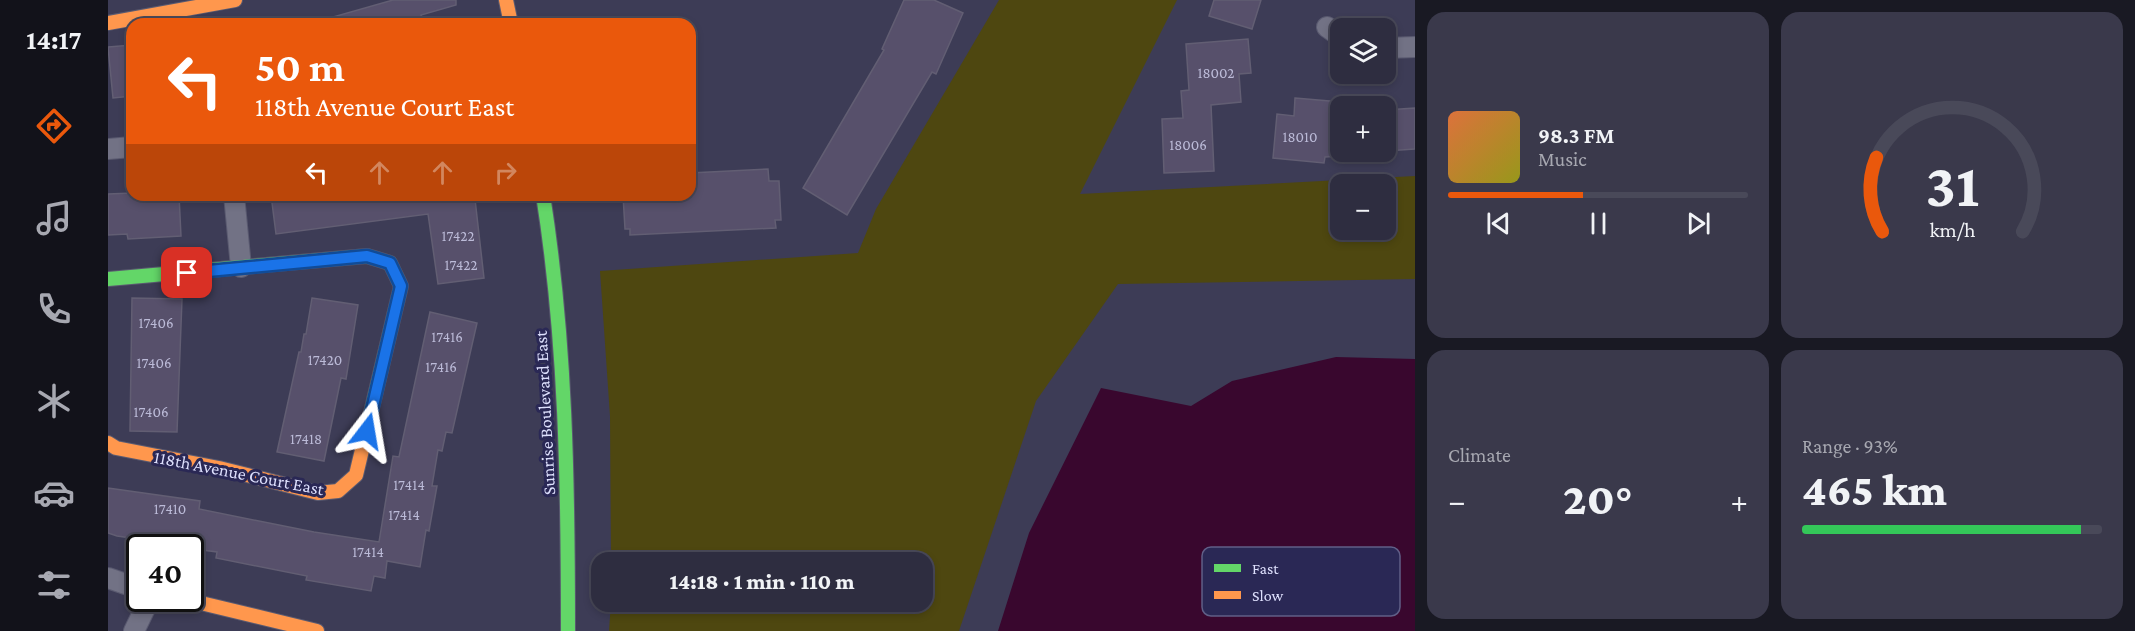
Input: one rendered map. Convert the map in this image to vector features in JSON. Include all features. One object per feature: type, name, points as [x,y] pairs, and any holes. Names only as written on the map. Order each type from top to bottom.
[{"type":"street","points":[[169,18],[206,15],[235,0]]},
{"type":"street","points":[[506,0],[510,18]]},
{"type":"street","points":[[108,23],[126,22]]},
{"type":"street","points":[[1396,48],[1415,47]]},
{"type":"street","points":[[108,149],[126,148]]},
{"type":"street","points":[[235,201],[241,267]]},
{"type":"street","name":"Sunrise Boulevard East","points":[[544,201],[559,323],[568,464],[568,631]]},
{"type":"street","name":"118th Avenue Court East","points":[[108,279],[367,256],[390,263],[401,286],[356,475],[338,491],[318,493],[219,468],[116,448],[108,442]]},
{"type":"street","points":[[108,578],[126,584]]},
{"type":"street","points":[[204,604],[317,631]]},
{"type":"street","points":[[134,631],[143,612]]},
{"type":"shaded area","points":[[999,0],[1177,0],[1080,194],[1330,181],[1330,240],[1396,240],[1396,177],[1415,176],[1415,279],[1118,284],[1036,401],[959,631],[609,631],[610,612],[933,612],[933,552],[611,552],[610,416],[600,271],[858,253],[876,209]]},
{"type":"shaded area","points":[[1336,357],[1415,359],[1415,631],[998,631],[1029,533],[1101,388],[1191,406],[1232,381]]},
{"type":"building","points":[[393,0],[456,0],[456,5],[421,15],[422,18],[330,18]]},
{"type":"building","points":[[904,0],[934,0],[963,13],[936,74],[932,72],[847,215],[803,188],[884,50],[882,49]]},
{"type":"building","points":[[1214,0],[1261,0],[1252,29],[1209,16]]},
{"type":"building","points":[[1248,39],[1251,73],[1239,74],[1241,102],[1211,105],[1214,171],[1164,173],[1162,119],[1183,118],[1181,91],[1189,90],[1186,44]]},
{"type":"building","points":[[126,46],[126,97],[113,98],[108,47]]},
{"type":"building","points":[[1295,98],[1330,101],[1330,157],[1325,157],[1324,163],[1273,158],[1277,114],[1294,116]]},
{"type":"building","points":[[1415,108],[1415,149],[1396,150],[1396,109]]},
{"type":"building","points":[[768,169],[769,181],[779,181],[781,220],[775,220],[776,228],[630,235],[630,229],[625,229],[623,201],[696,201],[696,173]]},
{"type":"building","points":[[126,193],[126,201],[179,201],[181,236],[128,239],[127,234],[108,235],[108,194]]},
{"type":"building","points":[[272,201],[475,201],[484,278],[438,284],[428,214],[276,234]]},
{"type":"building","points":[[132,298],[182,299],[177,432],[130,431]]},
{"type":"building","points":[[312,298],[358,305],[346,379],[341,378],[324,461],[277,452],[299,352],[301,352],[304,334],[306,334]]},
{"type":"building","points":[[430,312],[477,323],[452,433],[446,432],[442,451],[438,450],[432,486],[437,486],[420,567],[387,561],[385,578],[374,576],[371,591],[306,580],[307,576],[216,558],[217,552],[204,550],[204,534],[126,534],[126,537],[108,533],[108,488],[200,501],[199,509],[314,532],[379,542],[393,456],[399,457]]},
{"type":"traffic: fast","points":[[544,201],[557,304],[561,358],[566,467],[568,631]]},
{"type":"traffic: fast","points":[[108,279],[367,256],[390,263],[401,286],[368,425]]},
{"type":"traffic: slow","points":[[136,18],[235,0]]},
{"type":"traffic: slow","points":[[506,0],[510,18]]},
{"type":"traffic: slow","points":[[108,23],[126,20]]},
{"type":"traffic: slow","points":[[108,443],[116,448],[219,468],[318,493],[338,491],[356,475],[368,425]]},
{"type":"traffic: slow","points":[[204,604],[317,631]]},
{"type":"route","points":[[187,273],[367,256],[390,263],[401,286],[367,431]]}]
